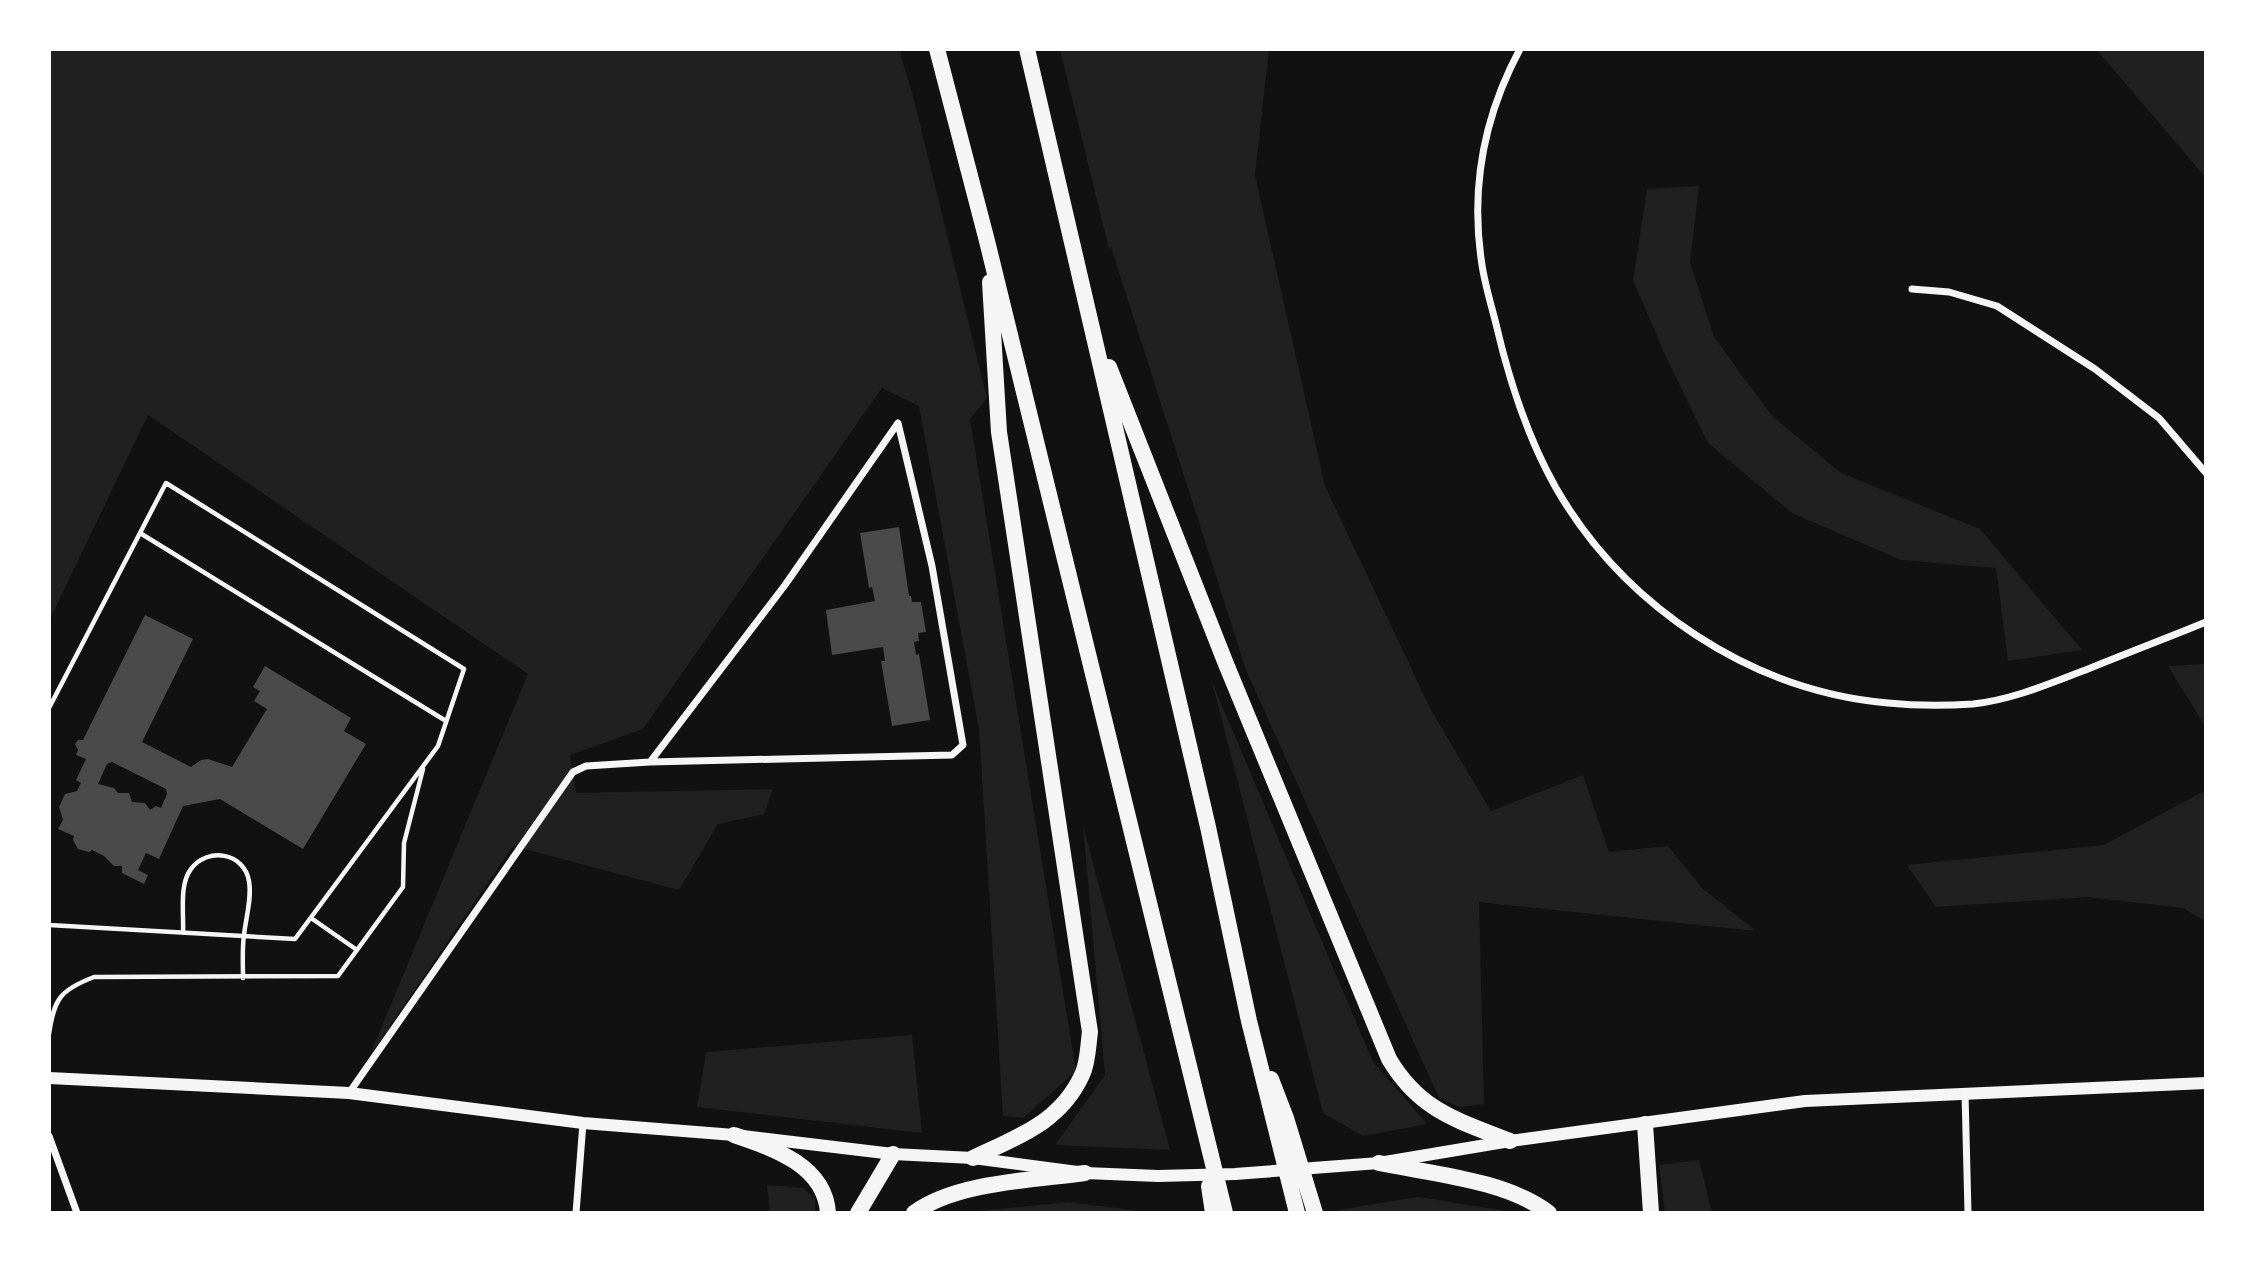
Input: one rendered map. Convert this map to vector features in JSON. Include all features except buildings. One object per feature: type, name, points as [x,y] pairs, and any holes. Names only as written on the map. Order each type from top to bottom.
[{"type":"highway","points":[[937,49],[987,241],[1225,1213]]},
{"type":"highway","points":[[1027,49],[1205,814],[1249,1021],[1297,1213]]},
{"type":"highway","points":[[973,1158],[1042,1125],[1069,1097],[1084,1073],[1090,1032],[999,432],[987,241]]},
{"type":"highway","points":[[1090,319],[1226,664],[1389,1059],[1411,1091],[1429,1105],[1449,1117],[1510,1141]]},
{"type":"highway","points":[[1249,1021],[1286,1118],[1315,1213]]},
{"type":"highway","points":[[1195,1090],[1213,1213]]},
{"type":"highway","points":[[1645,1124],[1651,1213]]},
{"type":"highway","points":[[734,1135],[778,1150],[800,1165],[818,1184],[828,1213]]},
{"type":"highway","points":[[858,1213],[893,1154]]},
{"type":"highway","points":[[1379,1163],[1483,1184],[1534,1201],[1549,1213]]},
{"type":"highway","points":[[914,1213],[933,1201],[973,1188],[1085,1172]]},
{"type":"main road","points":[[49,1078],[349,1093],[583,1123],[734,1135],[893,1154],[973,1158],[1085,1172],[1158,1177],[1351,1167],[1510,1141],[1805,1101],[2206,1083]]},
{"type":"street","points":[[1520,49],[1496,101],[1480,166],[1477,200],[1482,267],[1505,362],[1535,447],[1580,526],[1609,561],[1641,593],[1676,622],[1714,647],[1754,668],[1796,684],[1840,696],[1919,705],[1975,704],[2035,689],[2206,622]]},
{"type":"street","points":[[1912,289],[1949,292],[1997,306],[2095,369],[2159,418],[2206,473]]},
{"type":"street","points":[[349,1093],[573,772],[586,766],[650,762],[952,755],[963,745],[932,566],[898,423],[785,585],[650,762]]},
{"type":"street","points":[[1965,1092],[1968,1213]]},
{"type":"street","points":[[576,1213],[583,1123]]},
{"type":"street","points":[[49,1136],[77,1213]]},
{"type":"lane","points":[[49,708],[166,483],[464,669],[438,746],[295,939],[49,925]]},
{"type":"lane","points":[[140,533],[446,721]]},
{"type":"lane","points":[[49,1034],[53,1010],[62,992],[94,977],[338,976],[403,887],[404,843],[424,765]]},
{"type":"lane","points":[[183,933],[186,880],[190,869],[204,858],[218,854],[233,859],[244,868],[249,880],[243,936],[243,978]]},
{"type":"lane","points":[[311,918],[357,950]]},
{"type":"shaded area","points":[[49,49],[899,49],[987,398],[970,419],[1076,1071],[1023,1118],[1003,1116],[979,729],[919,406],[882,388],[643,729],[570,755],[576,793],[773,789],[764,814],[718,824],[679,890],[513,846],[370,1055],[528,674],[148,415],[49,621]]},
{"type":"shaded area","points":[[1060,49],[1269,49],[1255,175],[1325,486],[1431,710],[1491,811],[1583,775],[1609,852],[1668,846],[1702,888],[1756,931],[1479,902],[1484,1104],[1460,1107],[1439,1098],[1246,670],[1111,247],[1109,249]]},
{"type":"shaded area","points":[[2096,49],[2206,49],[2206,178]]},
{"type":"shaded area","points":[[1699,186],[1690,262],[1714,337],[1772,416],[1841,473],[1980,529],[2082,650],[2008,661],[1996,568],[1901,560],[1792,513],[1708,443],[1666,357],[1633,280],[1647,189]]},
{"type":"shaded area","points":[[2206,664],[2206,750],[2205,726],[2168,666]]},
{"type":"shaded area","points":[[1212,682],[1373,1062],[1427,1124],[1363,1136],[1323,1113]]},
{"type":"shaded area","points":[[2206,790],[2206,922],[2183,908],[2088,897],[1936,907],[1907,865],[2104,845]]},
{"type":"shaded area","points":[[1083,826],[1170,1150],[1055,1145],[1105,1075]]},
{"type":"shaded area","points":[[912,1035],[922,1133],[697,1107],[706,1052]]},
{"type":"shaded area","points":[[1699,1160],[1712,1213],[1665,1213],[1659,1165]]},
{"type":"shaded area","points":[[767,1185],[803,1188],[815,1199],[815,1213],[770,1213]]},
{"type":"shaded area","points":[[1418,1197],[1514,1213],[1339,1213],[1338,1210]]},
{"type":"shaded area","points":[[1069,1202],[1155,1213],[959,1213]]}]
